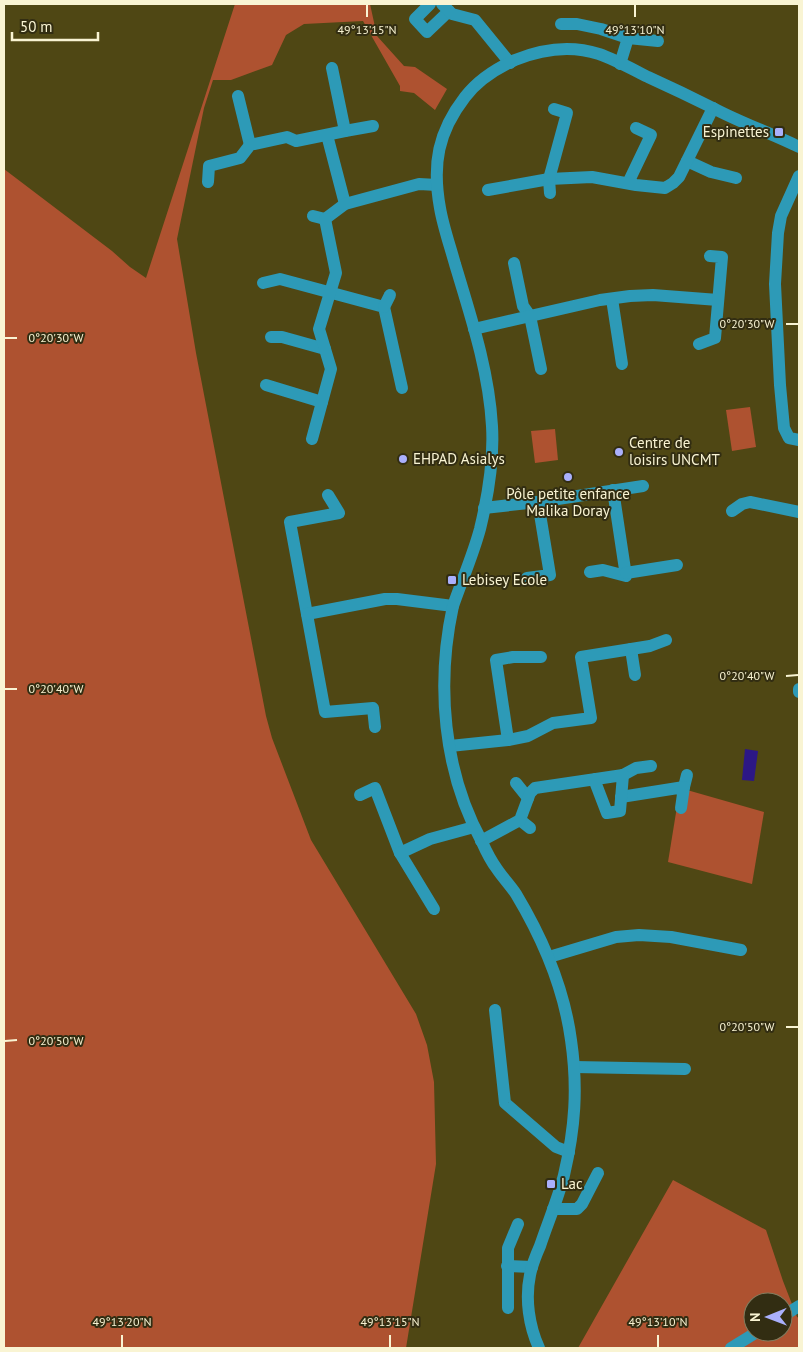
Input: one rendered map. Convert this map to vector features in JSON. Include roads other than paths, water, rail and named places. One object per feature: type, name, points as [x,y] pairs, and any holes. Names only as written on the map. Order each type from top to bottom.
[{"type":"street","points":[[430,4],[415,19],[427,32],[445,7],[452,14],[475,20],[510,63]]},
{"type":"street","points":[[561,24],[578,24],[628,38],[658,41]]},
{"type":"street","points":[[620,64],[628,38]]},
{"type":"street","points":[[538,1348],[529,1316],[528,1293],[530,1277],[563,1178],[569,1152],[575,1111],[574,1067],[566,1010],[549,957],[534,925],[515,892],[496,868],[474,827],[459,787],[446,719],[444,692],[448,638],[453,606],[480,530],[491,466],[492,426],[486,380],[474,329],[440,209],[437,164],[440,146],[453,112],[472,89],[490,73],[510,63],[541,52],[558,49],[598,54],[799,147]]},
{"type":"street","points":[[332,68],[345,131]]},
{"type":"street","points":[[238,96],[250,145]]},
{"type":"street","points":[[488,190],[549,179],[592,177],[665,188],[679,177],[713,108]]},
{"type":"street","points":[[550,192],[549,179],[567,113],[554,110]]},
{"type":"street","points":[[208,182],[209,166],[240,158],[250,145],[287,137],[296,141],[373,126]]},
{"type":"street","points":[[628,183],[651,135],[636,128]]},
{"type":"street","points":[[327,135],[345,204]]},
{"type":"street","points":[[687,161],[711,172],[736,178]]},
{"type":"street","points":[[799,176],[781,216],[775,284],[784,428],[789,438],[799,440]]},
{"type":"street","points":[[312,439],[331,368],[319,329],[336,272],[319,217],[345,204],[419,184],[437,185]]},
{"type":"street","points":[[699,344],[715,338],[722,257],[710,256]]},
{"type":"street","points":[[514,264],[523,306],[530,316],[541,369]]},
{"type":"street","points":[[263,284],[280,279],[384,307]]},
{"type":"street","points":[[390,295],[384,307],[402,388]]},
{"type":"street","points":[[474,329],[630,296],[653,295],[718,300]]},
{"type":"street","points":[[612,299],[622,364]]},
{"type":"street","points":[[271,337],[282,337],[325,349]]},
{"type":"street","points":[[266,385],[322,402]]},
{"type":"street","points":[[484,508],[643,486]]},
{"type":"street","points":[[613,490],[626,573]]},
{"type":"street","points":[[328,495],[339,513],[290,522],[325,712],[373,708],[375,727]]},
{"type":"street","points":[[526,578],[550,575],[538,502]]},
{"type":"street","points":[[732,512],[742,504],[750,502],[799,512]]},
{"type":"street","points":[[590,572],[603,570],[626,576],[626,573],[676,565]]},
{"type":"street","points":[[307,614],[397,599],[453,606]]},
{"type":"street","points":[[450,746],[508,740],[528,736],[553,723],[591,718],[581,656],[650,646],[666,640]]},
{"type":"street","points":[[631,649],[635,675]]},
{"type":"street","points":[[508,740],[496,660],[513,657],[541,657]]},
{"type":"street","points":[[481,841],[525,824],[528,798],[535,788],[623,775],[636,768],[651,766]]},
{"type":"street","points":[[594,779],[607,814],[620,811],[623,775]]},
{"type":"street","points":[[621,797],[685,781],[681,808]]},
{"type":"street","points":[[516,783],[528,798]]},
{"type":"street","points":[[360,795],[375,788],[400,853],[434,910]]},
{"type":"street","points":[[400,853],[430,839],[474,827]]},
{"type":"street","points":[[549,957],[616,937],[639,935],[671,937],[741,950]]},
{"type":"street","points":[[495,1010],[505,1103],[556,1147],[569,1152]]},
{"type":"street","points":[[574,1067],[685,1069]]},
{"type":"street","points":[[553,1209],[576,1209],[582,1204],[598,1173]]},
{"type":"street","points":[[508,1308],[508,1248],[518,1224]]},
{"type":"street","points":[[507,1266],[532,1268]]},
{"type":"street","points":[[731,1348],[743,1341]]},
{"type":"place","name":"Espinettes","points":[[779,132]]},
{"type":"place","name":"Centre de loisirs UNCMT","points":[[619,452]]},
{"type":"place","name":"EHPAD Asialys","points":[[403,459]]},
{"type":"place","name":"Pôle petite enfance Malika Doray","points":[[568,477]]},
{"type":"place","name":"Lebisey Ecole","points":[[452,580]]},
{"type":"place","name":"Lac","points":[[551,1184]]}]
